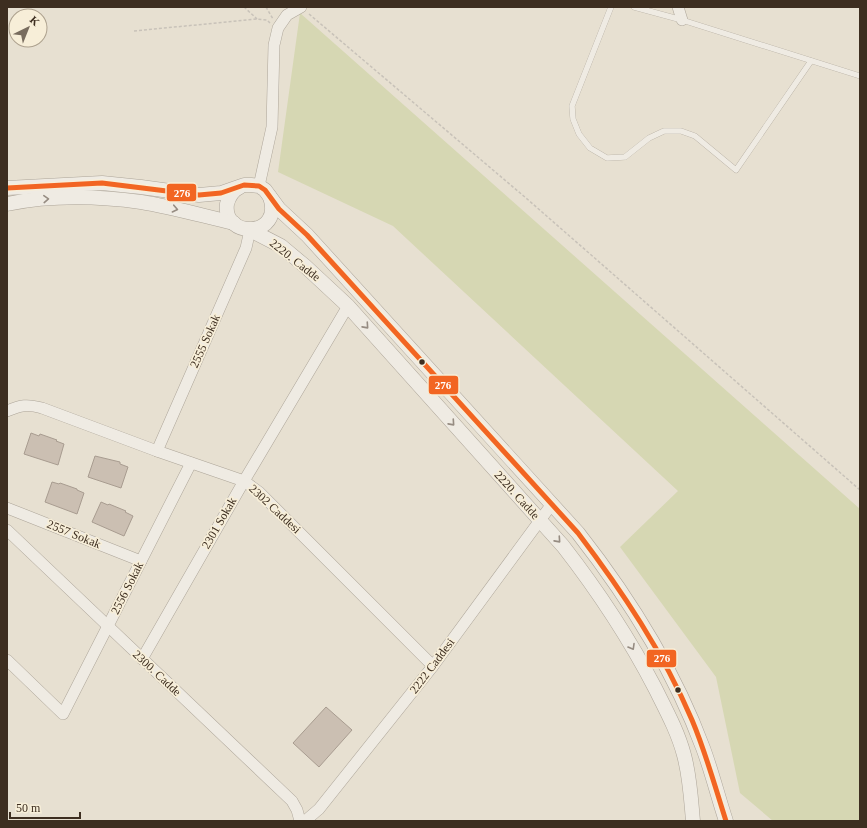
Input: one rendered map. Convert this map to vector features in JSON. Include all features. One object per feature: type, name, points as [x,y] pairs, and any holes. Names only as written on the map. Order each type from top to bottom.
[{"type":"street","points":[[678,7],[682,20]]},
{"type":"street","points":[[7,188],[102,183],[199,195],[221,193],[244,185],[259,186],[272,127],[274,44],[278,28],[287,15],[303,9]]},
{"type":"street","points":[[234,223],[228,213],[228,199],[232,193],[244,185]]},
{"type":"street","name":"2220. Cadde","points":[[259,186],[265,190],[280,209],[307,235],[552,504],[578,533],[602,564],[624,595],[659,655],[692,722],[704,750],[726,821]]},
{"type":"street","name":"2220. Cadde","points":[[250,230],[258,228],[269,218],[272,211],[270,196]]},
{"type":"street","name":"2220. Cadde","points":[[7,204],[33,199],[67,197],[142,202],[234,223],[243,229],[250,230],[281,246],[305,266],[348,306],[563,546],[608,607],[629,641],[668,714],[684,754],[690,784],[692,821]]},
{"type":"street","name":"2555 Sokak","points":[[157,451],[246,248],[250,230]]},
{"type":"street","name":"2301 Sokak","points":[[142,659],[244,480],[348,306]]},
{"type":"street","name":"2302 Caddesi","points":[[7,411],[29,404],[157,451],[244,480],[259,492],[433,666]]},
{"type":"street","name":"2556 Sokak","points":[[7,660],[62,714],[192,462]]},
{"type":"street","name":"2222 Caddesi","points":[[305,821],[319,809],[433,666],[552,504]]},
{"type":"street","name":"2557 Sokak","points":[[7,508],[141,561]]},
{"type":"street","name":"2300. Cadde","points":[[7,530],[292,801],[297,810],[300,821]]},
{"type":"lane","points":[[611,7],[572,106],[573,119],[579,134],[590,148],[607,158],[624,157],[649,138],[664,131],[681,131],[695,136],[736,170],[811,61]]},
{"type":"lane","points":[[634,7],[682,20],[860,76]]},
{"type":"path","points":[[244,7],[257,19]]},
{"type":"path","points":[[266,7],[278,28]]},
{"type":"path","points":[[303,9],[526,198],[860,490]]},
{"type":"path","points":[[134,31],[257,19],[266,20],[278,28]]},
{"type":"green space","points":[[300,13],[860,509],[860,821],[773,821],[740,793],[716,677],[620,547],[678,491],[393,226],[278,172]]},
{"type":"building","points":[[31,433],[39,436],[40,434],[64,444],[58,465],[24,454]]},
{"type":"building","points":[[95,456],[120,462],[120,464],[128,467],[121,488],[88,477]]},
{"type":"building","points":[[52,482],[60,483],[84,493],[77,514],[45,502]]},
{"type":"building","points":[[101,502],[126,511],[125,512],[133,516],[124,536],[92,522]]},
{"type":"building","points":[[326,707],[352,730],[319,767],[293,743]]},
{"type":"transit line","name":"276","points":[[7,188],[102,183],[199,195],[221,193],[244,185],[259,186],[265,190],[279,209],[307,235],[578,533],[641,623],[681,695],[702,745],[726,821]]}]
